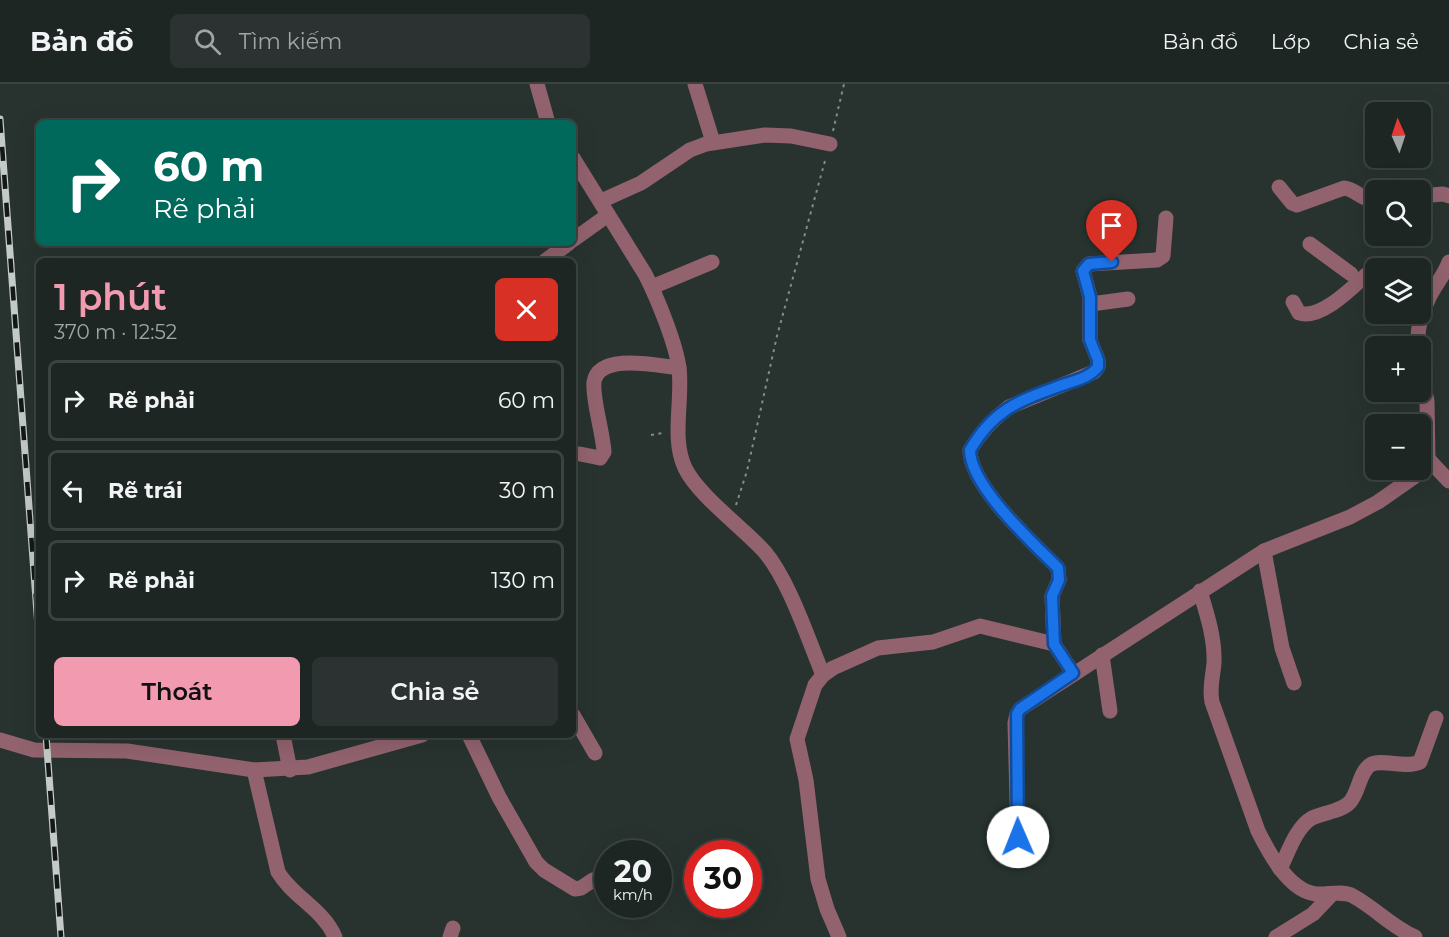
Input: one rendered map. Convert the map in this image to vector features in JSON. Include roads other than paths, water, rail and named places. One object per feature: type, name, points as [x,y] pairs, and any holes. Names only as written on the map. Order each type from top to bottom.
[{"type":"street","points":[[537,84],[547,120]]},
{"type":"street","points":[[695,84],[713,142]]},
{"type":"street","points":[[576,237],[604,208],[690,150],[713,142],[774,136],[791,136],[830,144]]},
{"type":"street","points":[[576,163],[652,287],[679,368],[679,441],[686,471],[696,484],[764,552],[776,568],[823,675]]},
{"type":"street","points":[[1279,187],[1292,203],[1297,205],[1344,188],[1365,199]]},
{"type":"street","points":[[1431,195],[1449,196]]},
{"type":"street","points":[[1073,673],[1054,644],[1052,596],[1059,580],[1058,568],[1003,512],[973,468],[970,450],[978,437],[1009,406],[1094,372],[1098,367],[1098,360],[1090,340],[1091,304],[1083,271],[1085,267],[1093,263],[1157,260],[1163,256],[1166,218]]},
{"type":"street","points":[[1310,244],[1355,278]]},
{"type":"street","points":[[549,255],[563,246]]},
{"type":"street","points":[[652,287],[712,262]]},
{"type":"street","points":[[1431,289],[1445,272],[1449,262]]},
{"type":"street","points":[[1293,302],[1299,313],[1311,315],[1335,302],[1355,278],[1365,275]]},
{"type":"street","points":[[1091,304],[1128,299]]},
{"type":"street","points":[[580,454],[600,458],[604,452],[594,383],[596,376],[605,366],[616,363],[679,368]]},
{"type":"street","points":[[1431,462],[1449,480]]},
{"type":"street","points":[[1018,837],[1017,714],[1020,709],[1264,551],[1346,519],[1378,502],[1410,480]]},
{"type":"street","points":[[1264,551],[1282,648],[1294,683]]},
{"type":"street","points":[[1200,591],[1214,651],[1210,693],[1212,702],[1258,831],[1268,850],[1280,868],[1298,887],[1308,893],[1350,894],[1398,928],[1415,937]]},
{"type":"street","points":[[839,937],[818,879],[806,780],[797,739],[815,686],[823,675],[833,668],[878,648],[888,645],[933,642],[980,626],[1054,644]]},
{"type":"street","points":[[1102,655],[1110,711]]},
{"type":"street","points":[[1280,868],[1304,824],[1312,818],[1346,806],[1370,766],[1376,763],[1406,765],[1420,762],[1436,718]]},
{"type":"street","points":[[576,720],[595,753]]},
{"type":"street","points":[[284,738],[290,770]]},
{"type":"street","points":[[0,740],[34,750],[127,751],[254,771],[308,767],[411,738]]},
{"type":"street","points":[[470,738],[498,797],[543,870],[575,889],[593,880]]},
{"type":"street","points":[[254,771],[278,872],[284,883],[326,921],[335,937]]},
{"type":"street","points":[[1276,937],[1313,914],[1332,894]]},
{"type":"railway","points":[[0,119],[36,600]]},
{"type":"railway","points":[[46,738],[61,937]]}]
